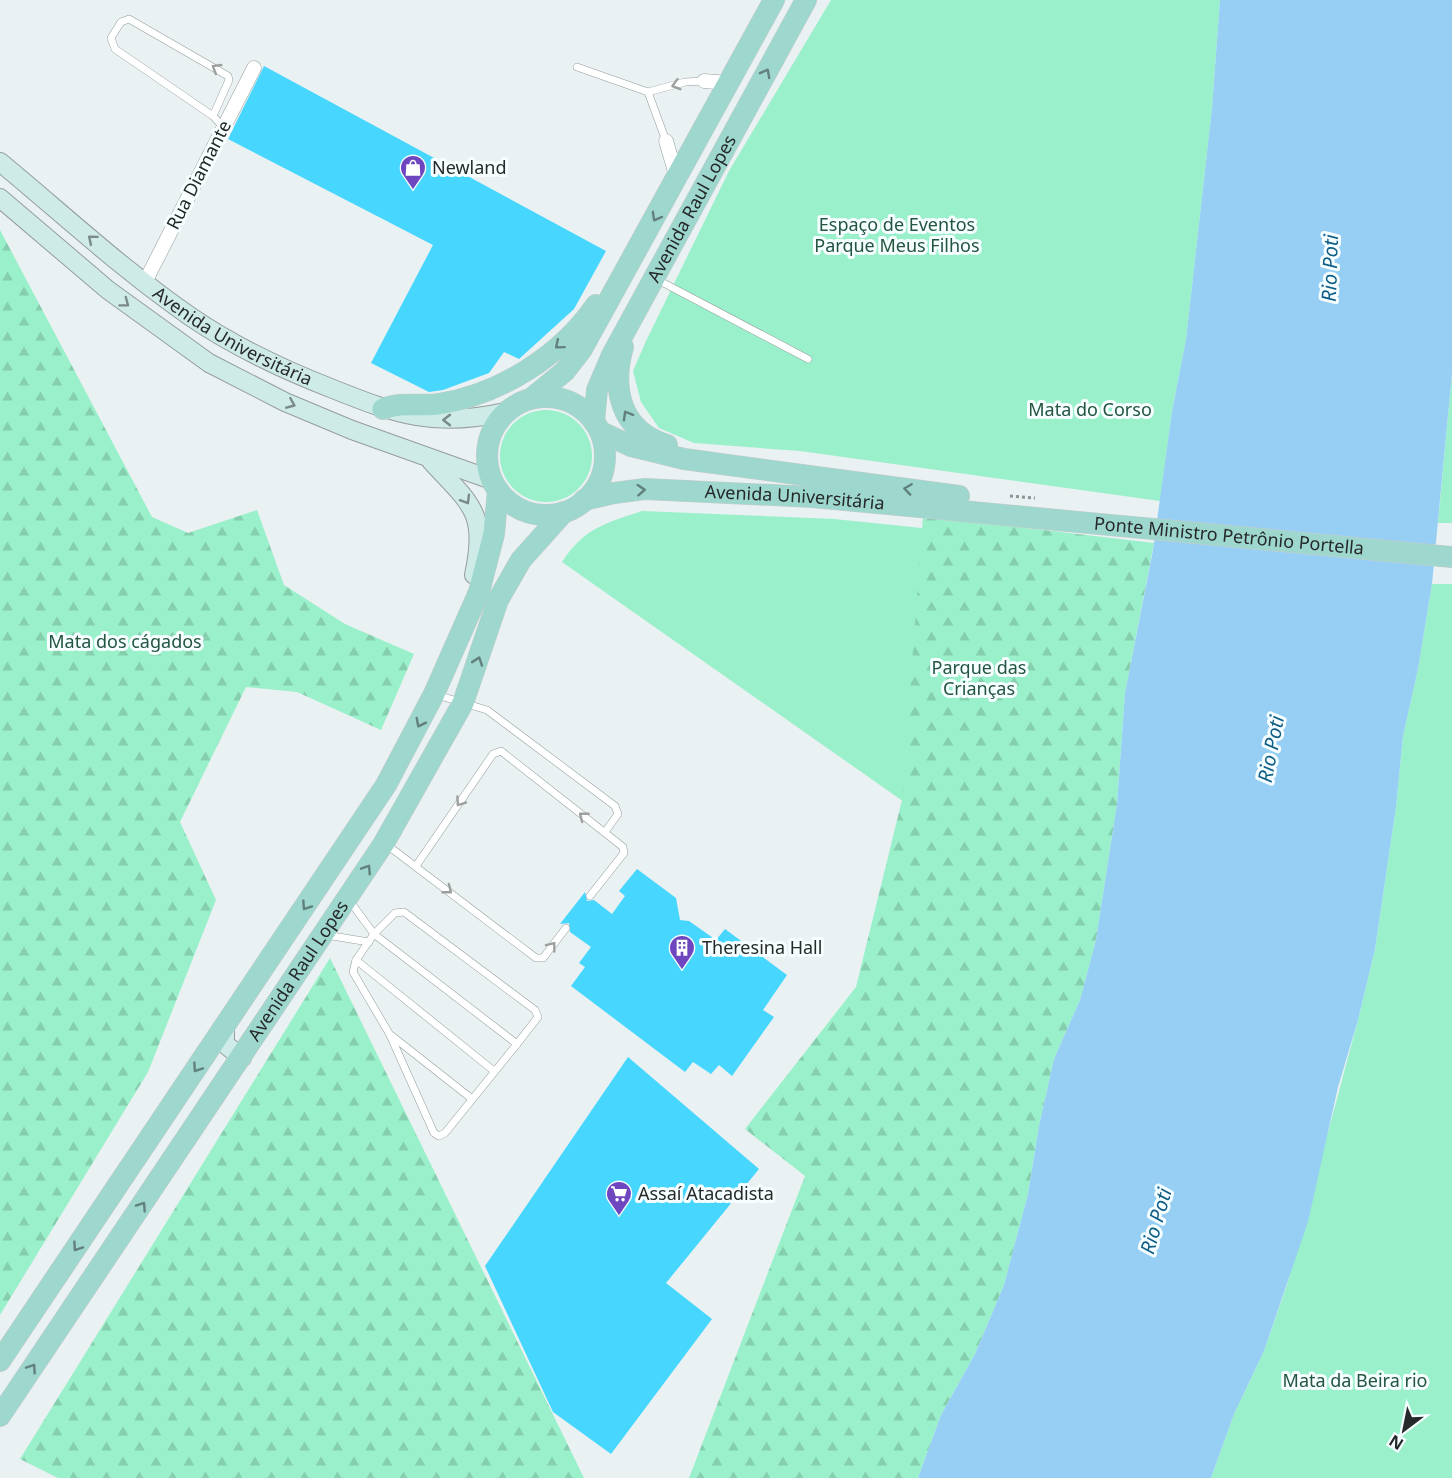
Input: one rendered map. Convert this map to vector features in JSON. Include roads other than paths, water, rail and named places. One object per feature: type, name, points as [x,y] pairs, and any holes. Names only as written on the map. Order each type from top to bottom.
[{"type":"main road","name":"Avenida Raul Lopes","points":[[597,427],[597,390],[604,371],[634,311],[806,0]]},
{"type":"main road","name":"Avenida Raul Lopes","points":[[532,398],[565,371],[582,349],[771,7]]},
{"type":"main road","points":[[771,7],[791,26]]},
{"type":"main road","name":"Avenida Universitária","points":[[0,162],[145,282],[191,317],[248,351],[383,409],[417,418],[472,420],[505,412]]},
{"type":"main road","name":"Avenida Universitária","points":[[0,198],[108,290],[209,363],[285,402],[495,485]]},
{"type":"main road","points":[[23,219],[46,228],[99,271],[110,268],[114,256]]},
{"type":"main road","points":[[383,409],[397,404],[439,404],[464,398],[511,379],[534,366],[567,339],[593,310],[637,252]]},
{"type":"main road","points":[[634,311],[618,373],[618,391],[630,420],[642,434],[654,441],[716,456],[733,465]]},
{"type":"main road","points":[[532,398],[562,399],[576,405],[597,427],[604,464],[600,479],[584,500],[564,512],[531,513],[513,504],[495,485],[487,462],[488,444],[494,427],[505,412],[532,398]]},
{"type":"main road","name":"Avenida Universitária","points":[[597,427],[632,446],[658,453],[1007,508]]},
{"type":"main road","points":[[427,457],[465,496],[478,528],[478,558],[464,622]]},
{"type":"main road","name":"Avenida Raul Lopes","points":[[0,1361],[386,785],[434,694],[478,592],[489,559],[495,485]]},
{"type":"main road","name":"Avenida Universitária","points":[[584,500],[614,492],[656,489],[1007,508]]},
{"type":"main road","name":"Ponte Ministro Petrônio Portella","points":[[1007,508],[1452,545]]},
{"type":"main road","name":"Ponte Ministro Petrônio Portella","points":[[1007,508],[1452,557]]},
{"type":"main road","name":"Avenida Raul Lopes","points":[[0,1416],[384,843],[463,703],[498,600],[520,560],[564,512]]},
{"type":"main road","points":[[225,1027],[225,1044],[242,1058]]},
{"type":"street","name":"Rua Diamante","points":[[145,282],[254,68]]},
{"type":"street","points":[[704,81],[729,83]]},
{"type":"street","points":[[666,141],[677,178]]},
{"type":"lane","points":[[213,116],[228,76],[129,19],[121,22],[111,38],[115,49],[213,116],[223,128]]},
{"type":"lane","points":[[577,67],[648,92],[685,82],[704,81]]},
{"type":"lane","points":[[648,92],[666,141]]},
{"type":"lane","points":[[654,278],[808,359]]},
{"type":"lane","points":[[434,694],[487,710],[615,806],[618,814],[605,832]]},
{"type":"lane","points":[[416,866],[497,752],[507,754],[623,847],[624,852],[590,896]]},
{"type":"lane","points":[[384,843],[536,958],[543,958],[566,928]]},
{"type":"lane","points":[[348,898],[374,934],[517,1044]]},
{"type":"lane","points":[[404,912],[535,1010],[538,1017],[536,1023],[445,1133],[439,1136],[434,1132],[390,1035],[352,972],[374,934],[395,913],[404,912]]},
{"type":"lane","points":[[324,935],[369,942]]},
{"type":"lane","points":[[357,960],[494,1071]]},
{"type":"lane","points":[[390,1035],[472,1099]]},
{"type":"water","name":"Rio Poti","points":[[1220,0],[1452,0],[1452,373],[1432,584],[1418,669],[1403,736],[1396,807],[1375,949],[1358,1020],[1338,1087],[1308,1222],[1264,1351],[1234,1414],[1211,1478],[918,1478],[941,1415],[975,1354],[1004,1285],[1028,1194],[1039,1126],[1054,1059],[1080,1000],[1096,940],[1117,804],[1125,693],[1153,550],[1172,411],[1186,340],[1212,108]]},
{"type":"place","name":"Newland","points":[[413,191]]},
{"type":"place","name":"Theresina Hall","points":[[682,971]]},
{"type":"place","name":"Assaí Atacadista","points":[[619,1217]]},
{"type":"park label","name":"Espaço de Eventos Parque Meus Filhos","points":[[897,235]]},
{"type":"park label","name":"Mata do Corso","points":[[1090,410]]},
{"type":"park label","name":"Mata dos cágados","points":[[125,642]]},
{"type":"park label","name":"Parque das Crianças","points":[[979,678]]},
{"type":"park label","name":"Mata da Beira rio","points":[[1355,1381]]}]
